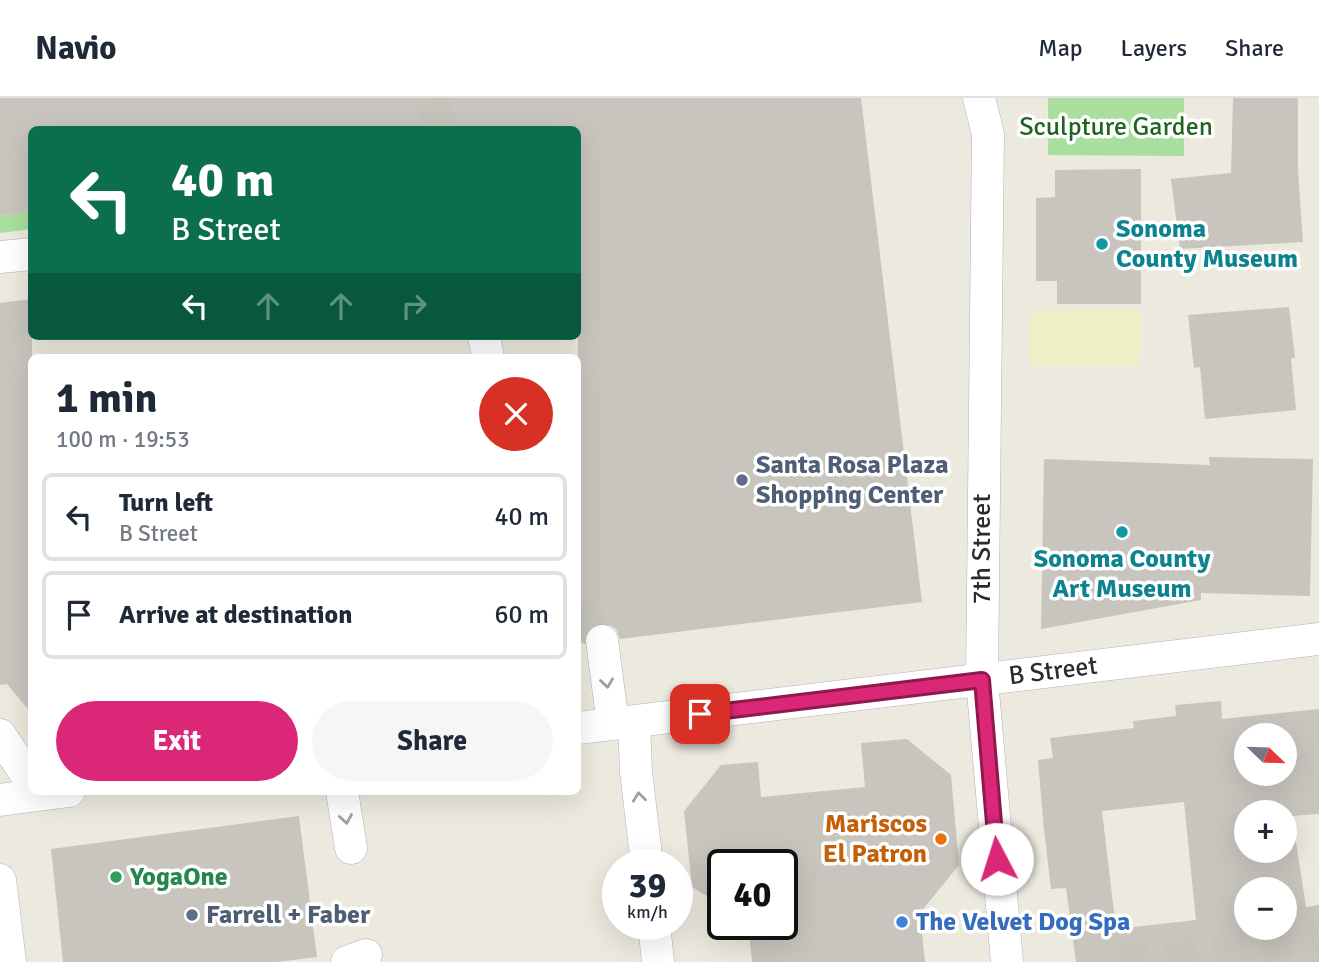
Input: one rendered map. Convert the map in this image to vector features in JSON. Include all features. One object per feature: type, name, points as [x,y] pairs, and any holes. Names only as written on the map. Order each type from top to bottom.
[{"type":"street","name":"7th Street","points":[[979,98],[988,134],[982,680],[1007,962]]},
{"type":"street","name":"7th Street","points":[[988,134],[999,98]]},
{"type":"street","points":[[0,257],[28,254]]},
{"type":"street","name":"B Street","points":[[581,728],[1319,639]]},
{"type":"street","points":[[602,641],[636,772],[645,849]]},
{"type":"street","points":[[0,735],[28,770]]},
{"type":"street","points":[[0,800],[28,794]]},
{"type":"street","points":[[343,795],[351,848]]},
{"type":"street","points":[[0,880],[10,962]]},
{"type":"street","points":[[656,940],[659,962]]},
{"type":"green space","name":"Sculpture Garden","points":[[1048,98],[1184,98],[1184,156],[1048,155]]},
{"type":"green space","points":[[28,212],[28,229],[0,233],[0,216]]},
{"type":"sand","points":[[1140,310],[1140,365],[1030,366],[1030,311]]},
{"type":"building","name":"Santa Rosa Plaza Shopping Center","points":[[0,98],[861,98],[922,602],[620,639],[616,629],[600,623],[590,627],[584,643],[581,644],[581,354],[578,354],[578,340],[581,340],[581,126],[28,126],[28,212],[0,216]]},
{"type":"building","points":[[1233,98],[1298,98],[1298,171],[1303,242],[1180,249],[1171,179],[1231,173]]},
{"type":"building","name":"Sonoma County Museum","points":[[1141,169],[1141,304],[1057,304],[1057,281],[1036,281],[1036,198],[1055,197],[1055,170]]},
{"type":"building","points":[[28,300],[28,340],[32,340],[32,354],[28,354],[28,709],[7,684],[0,685],[0,303]]},
{"type":"building","points":[[1289,307],[1295,358],[1291,358],[1296,410],[1205,419],[1200,367],[1194,368],[1188,315]]},
{"type":"building","name":"Sonoma County Art Museum","points":[[1209,457],[1313,459],[1310,596],[1201,593],[1201,600],[1041,629],[1044,459],[1210,465]]},
{"type":"building","points":[[1221,701],[1222,719],[1319,709],[1319,814],[1297,816],[1297,800],[1234,800],[1234,863],[1297,863],[1297,848],[1306,907],[1319,905],[1319,962],[1076,962],[1066,888],[1051,889],[1038,760],[1053,758],[1050,738],[1134,728],[1133,721],[1176,716],[1175,705]],"holes":[[[1184,802],[1196,920],[1116,929],[1102,811]]]},
{"type":"building","points":[[907,739],[951,775],[959,865],[920,913],[925,962],[752,962],[750,940],[798,940],[798,849],[707,849],[707,896],[693,888],[693,849],[688,849],[684,811],[721,765],[758,762],[761,797],[865,787],[861,743]]},
{"type":"building","points":[[299,816],[317,957],[277,962],[63,962],[51,849]]},
{"type":"tunnel","points":[[432,98],[440,126]]},
{"type":"tunnel","points":[[581,613],[602,641]]},
{"type":"tunnel","points":[[1118,962],[1319,939]]},
{"type":"place","name":"Sonoma County Museum","points":[[1102,244]]},
{"type":"place","name":"Santa Rosa Plaza Shopping Center","points":[[742,480]]},
{"type":"place","name":"Sonoma County Art Museum","points":[[1122,532]]},
{"type":"place","name":"Mariscos El Patron","points":[[941,839]]},
{"type":"place","name":"YogaOne","points":[[116,877]]},
{"type":"place","name":"Farrell + Faber","points":[[192,915]]},
{"type":"place","name":"The Velvet Dog Spa","points":[[902,922]]},
{"type":"route","points":[[700,714],[982,680],[997,859]]}]
